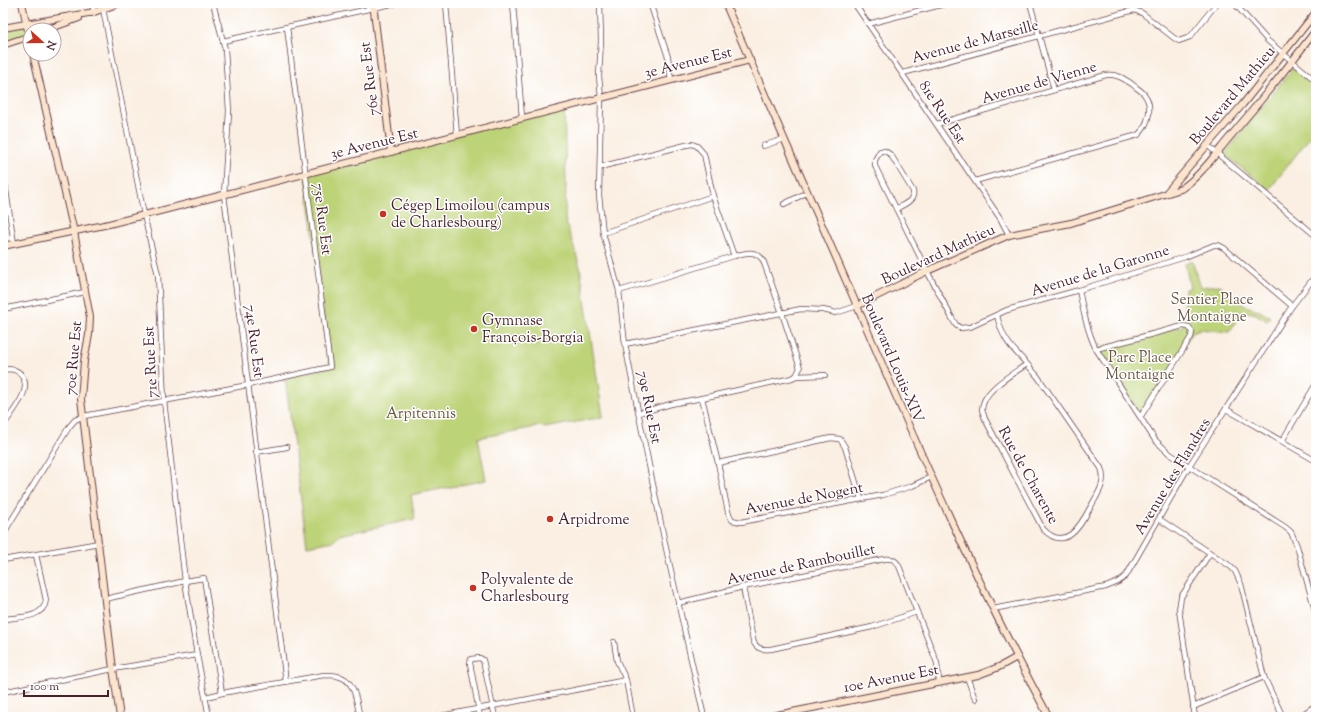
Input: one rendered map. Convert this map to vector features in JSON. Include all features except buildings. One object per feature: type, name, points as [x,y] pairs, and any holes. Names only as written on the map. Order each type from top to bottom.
[{"type":"street","points":[[22,3],[26,22]]},
{"type":"street","points":[[92,3],[94,12]]},
{"type":"street","points":[[62,24],[120,3]]},
{"type":"street","name":"74e Rue Est","points":[[213,3],[225,49],[229,111],[224,194],[286,682]]},
{"type":"street","points":[[223,41],[287,27],[374,4],[396,3]]},
{"type":"street","points":[[446,3],[457,135]]},
{"type":"street","points":[[513,3],[522,118]]},
{"type":"street","name":"79e Rue Est","points":[[600,3],[601,41],[599,76],[601,98],[599,195],[603,233],[619,291],[625,344],[667,553],[704,717]]},
{"type":"street","points":[[650,3],[668,57],[671,80]]},
{"type":"street","name":"Boulevard Louis-XIV","points":[[725,3],[931,477],[993,609],[1049,717]]},
{"type":"street","name":"81e Rue Est","points":[[854,3],[903,73],[1000,218],[1008,236]]},
{"type":"street","points":[[868,24],[948,3]]},
{"type":"street","points":[[1030,3],[1054,90]]},
{"type":"street","name":"Avenue de Marseille","points":[[903,73],[1134,10],[1142,13],[1179,41],[1190,37],[1217,3]]},
{"type":"street","points":[[1234,3],[1268,41],[1316,81]]},
{"type":"street","name":"76e Rue Est","points":[[374,4],[390,152]]},
{"type":"street","name":"71e Rue Est","points":[[103,9],[144,215],[158,275],[164,401],[185,581],[209,717]]},
{"type":"street","points":[[42,22],[94,12]]},
{"type":"street","name":"Boulevard Mathieu","points":[[1166,192],[1243,104],[1316,12]]},
{"type":"street","points":[[3,28],[22,26]]},
{"type":"street","name":"75e Rue Est","points":[[248,385],[330,367],[287,27]]},
{"type":"street","name":"Boulevard Mathieu","points":[[625,344],[801,309],[836,312],[857,306],[927,271],[1008,236],[1071,223],[1166,192],[1180,189],[1192,181],[1217,153],[1292,62],[1316,30]]},
{"type":"street","points":[[3,45],[22,39]]},
{"type":"street","name":"3e Avenue Est","points":[[3,246],[74,232],[144,215],[750,60]]},
{"type":"street","name":"70e Rue Est","points":[[35,62],[74,232],[90,317],[81,399],[120,717]]},
{"type":"street","name":"Avenue de Vienne","points":[[937,124],[1106,75],[1116,75],[1121,77],[1143,93],[1147,98],[1149,113],[1147,122],[1138,135],[975,181]]},
{"type":"street","points":[[763,146],[784,139]]},
{"type":"street","points":[[600,167],[692,144],[704,154],[713,196],[734,256]]},
{"type":"street","points":[[1207,145],[1316,236]]},
{"type":"street","points":[[896,209],[912,199],[914,196],[913,191],[891,155],[885,151],[880,151],[875,160],[875,166],[896,209],[927,271]]},
{"type":"street","points":[[3,170],[14,244]]},
{"type":"street","points":[[784,204],[808,192]]},
{"type":"street","points":[[603,233],[713,196]]},
{"type":"street","name":"Avenue de la Garonne","points":[[927,271],[953,320],[960,328],[970,327],[1007,310],[1079,290],[1184,257],[1214,245],[1218,245],[1224,248],[1292,306]]},
{"type":"street","points":[[619,291],[746,253],[752,253],[760,256],[763,260],[799,363],[800,368],[796,376]]},
{"type":"street","name":"Avenue des Flandres","points":[[993,609],[1106,587],[1118,582],[1126,576],[1189,466],[1292,306],[1316,275]]},
{"type":"street","points":[[1079,290],[1090,336],[1096,349],[1141,416],[1155,440],[1170,454],[1291,532],[1297,546],[1316,614]]},
{"type":"street","points":[[3,309],[85,292]]},
{"type":"street","name":"Rue de Charente","points":[[997,315],[1000,329],[1005,337],[1038,377],[1101,468],[1103,474],[1101,488],[1082,524],[1071,535],[1062,538],[1052,537],[1043,529],[985,419],[982,410],[985,398],[993,388],[1027,364]]},
{"type":"street","points":[[1096,349],[1183,326],[1189,328],[1192,332],[1191,337],[1141,416]]},
{"type":"street","points":[[3,370],[12,369],[21,373],[24,379],[23,396],[3,426]]},
{"type":"street","points":[[639,412],[796,376],[825,375]]},
{"type":"street","points":[[3,537],[8,526],[69,427],[75,420],[84,416],[248,385]]},
{"type":"street","points":[[1282,441],[1315,387]]},
{"type":"street","name":"Avenue de Nogent","points":[[702,398],[728,512],[732,520],[736,522],[883,495],[931,477]]},
{"type":"street","points":[[1226,409],[1316,461]]},
{"type":"street","points":[[718,463],[831,438],[837,438],[840,439],[845,447],[861,499]]},
{"type":"street","points":[[256,452],[287,447]]},
{"type":"street","points":[[1159,519],[1230,566],[1235,571],[1241,584],[1264,677],[1283,717]]},
{"type":"street","points":[[3,559],[36,555],[98,543]]},
{"type":"street","points":[[1195,717],[1178,610],[1181,597],[1210,553]]},
{"type":"street","points":[[3,619],[35,614],[45,605],[46,600],[36,555]]},
{"type":"street","name":"Avenue de Rambouillet","points":[[678,603],[743,587],[890,558],[900,566],[937,663],[939,682]]},
{"type":"street","points":[[105,600],[204,578],[222,693]]},
{"type":"street","points":[[743,587],[753,640],[755,646],[762,650],[872,627],[917,612]]},
{"type":"street","points":[[614,642],[617,661],[626,680],[633,717]]},
{"type":"street","points":[[3,692],[113,669],[197,655]]},
{"type":"street","name":"10e Avenue Est","points":[[767,717],[967,677],[999,667],[1017,657]]},
{"type":"street","points":[[480,717],[470,663],[471,660],[476,658],[483,660],[494,717]]},
{"type":"street","points":[[206,697],[324,675],[338,676],[348,681],[354,690],[360,717]]},
{"type":"street","points":[[967,677],[975,699]]},
{"type":"street","points":[[1193,707],[1264,677]]},
{"type":"street","points":[[436,717],[626,680]]},
{"type":"street","points":[[1299,717],[1316,705]]},
{"type":"green space","points":[[22,26],[22,38],[3,45],[3,28]]},
{"type":"green space","points":[[1293,68],[1316,85],[1316,129],[1269,190],[1224,154]]},
{"type":"green space","name":"Arpitennis","points":[[564,107],[566,182],[565,219],[580,267],[603,417],[545,428],[541,426],[478,438],[486,480],[411,495],[415,519],[339,535],[334,541],[307,546],[285,377],[330,367],[306,174]]},
{"type":"green space","name":"Parc Place Montaigne","points":[[1192,260],[1200,287],[1219,285],[1245,306],[1258,310],[1270,317],[1267,321],[1256,314],[1243,311],[1229,332],[1200,329],[1192,332],[1141,416],[1096,349],[1183,326],[1185,289],[1190,288],[1185,263]]},
{"type":"place","name":"Cégep Limoilou (campus de Charlesbourg)","points":[[383,214]]},
{"type":"place","name":"Gymnase François-Borgia","points":[[474,329]]},
{"type":"place","name":"Arpidrome","points":[[550,519]]},
{"type":"place","name":"Polyvalente de Charlesbourg","points":[[473,588]]},
{"type":"park label","name":"Sentier Place Montaigne","points":[[1212,308]]}]
